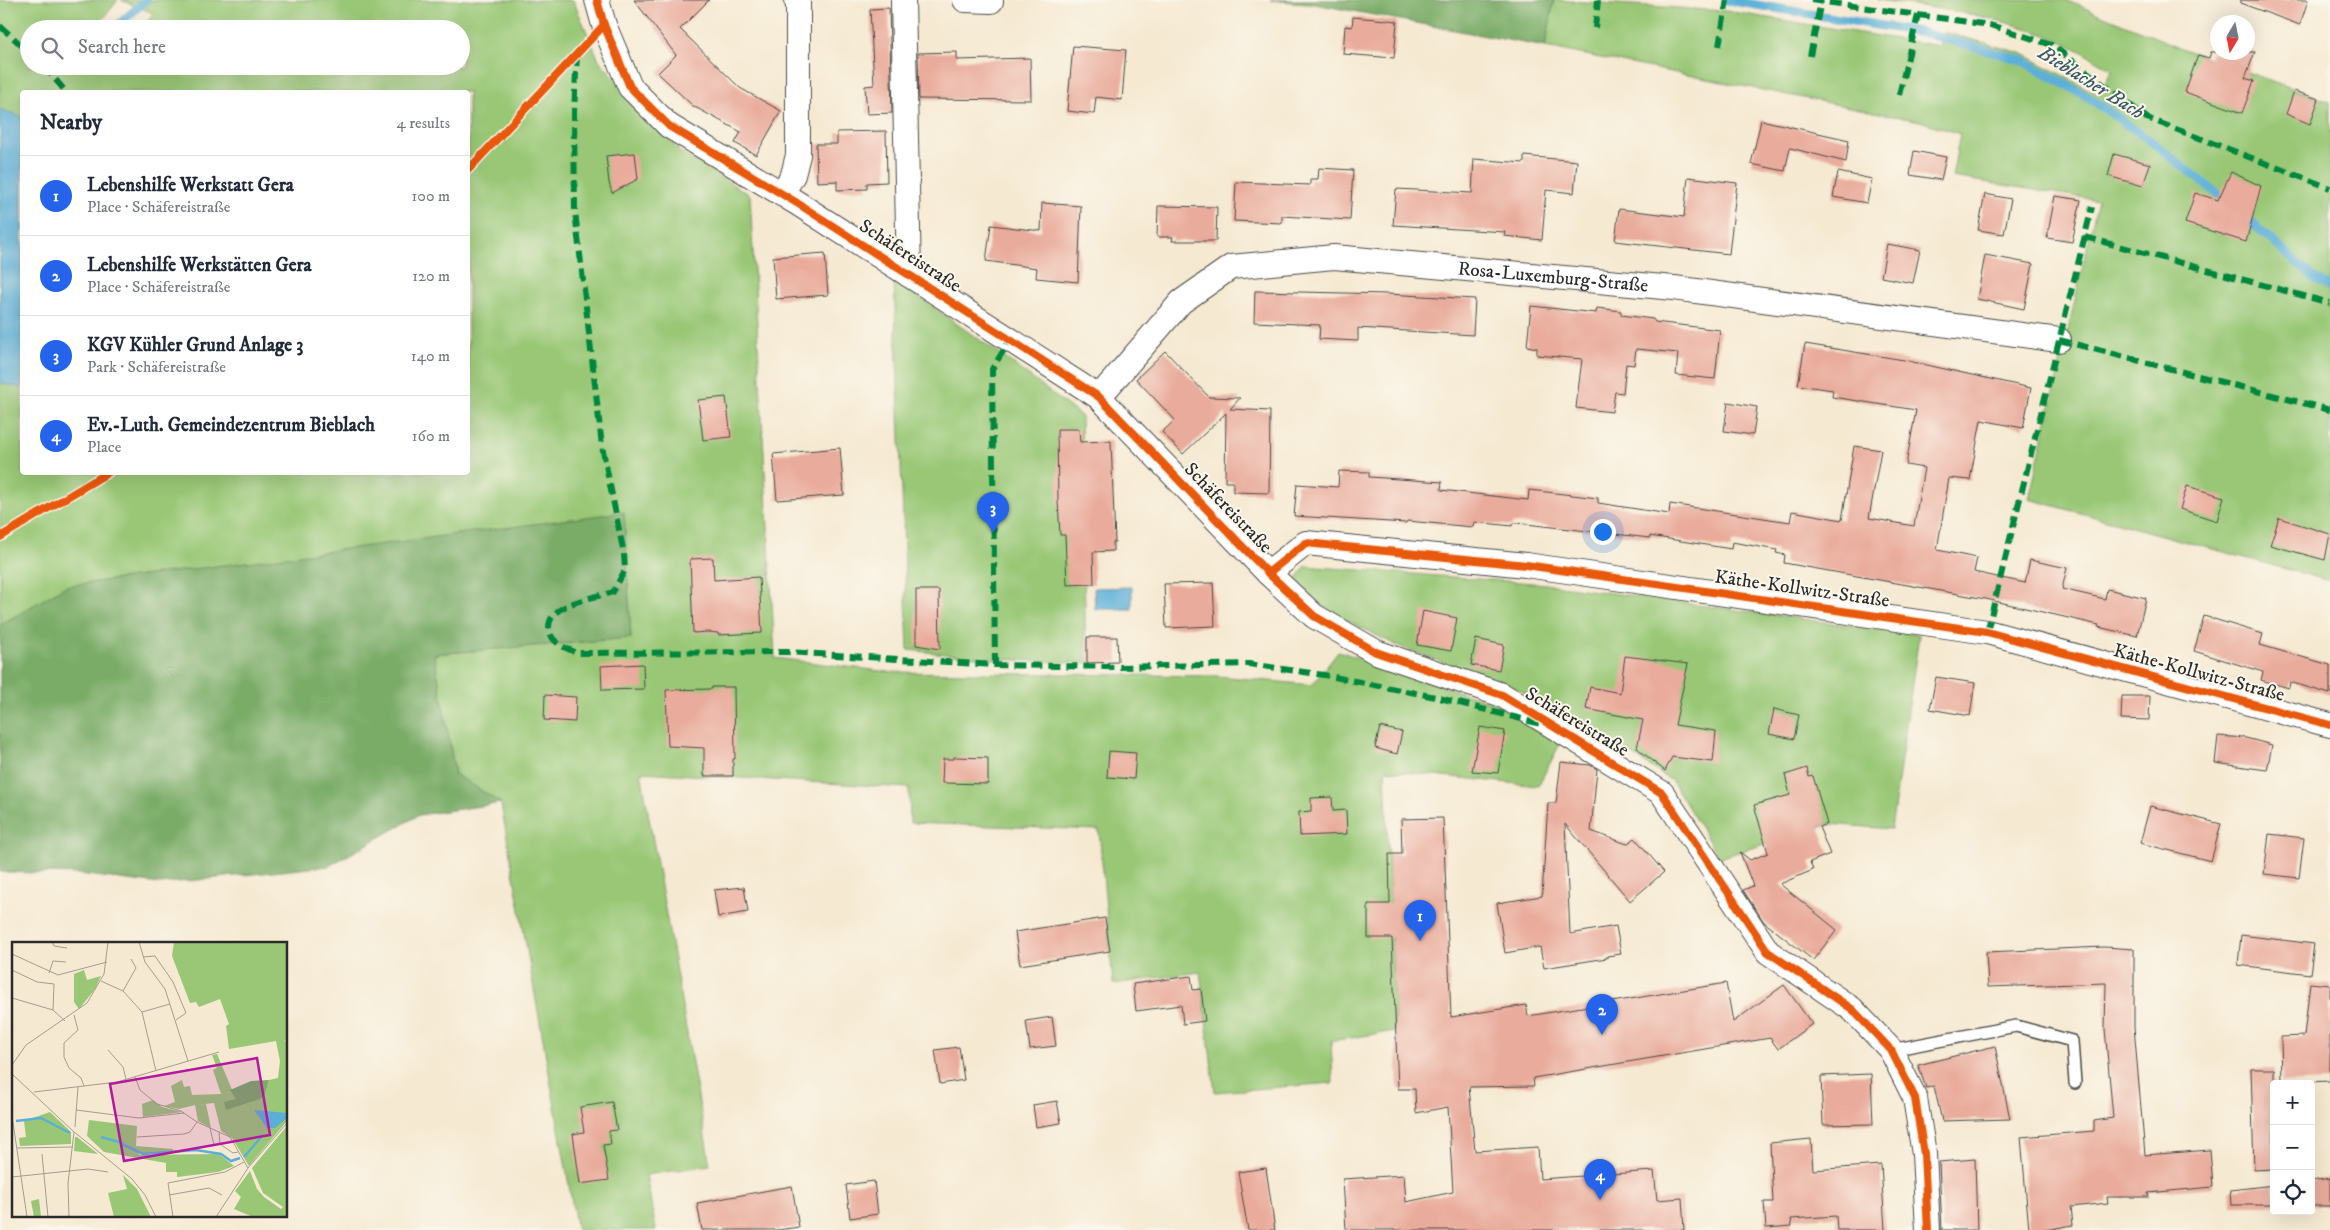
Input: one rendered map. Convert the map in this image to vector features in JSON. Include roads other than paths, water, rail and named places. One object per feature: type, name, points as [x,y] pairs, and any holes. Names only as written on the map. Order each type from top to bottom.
[{"type":"street","name":"Schäfereistraße","points":[[597,0],[604,25],[630,87],[669,126],[782,194],[1099,397],[1268,573],[1314,616],[1376,652],[1502,695],[1662,793],[1768,952],[1852,1008],[1891,1050],[1915,1098],[1924,1154],[1928,1230]]},
{"type":"street","points":[[782,194],[793,175],[798,155],[798,2],[796,0]]},
{"type":"street","points":[[903,0],[910,275]]},
{"type":"street","points":[[965,0],[991,1]]},
{"type":"street","name":"Rosa-Luxemburg-Straße","points":[[1099,397],[1181,302],[1232,267],[1334,258],[1674,288],[2059,340]]},
{"type":"street","name":"Käthe-Kollwitz-Straße","points":[[1268,573],[1306,543],[1536,566],[1986,632],[2330,725]]},
{"type":"lane","points":[[1891,1050],[2016,1026],[2072,1041],[2075,1083]]},
{"type":"water","points":[[0,109],[20,116],[20,388],[0,383]]},
{"type":"water","points":[[1132,587],[1132,609],[1095,609],[1094,588]]},
{"type":"waterway","name":"Bieblacher Bach","points":[[124,20],[146,0]]},
{"type":"waterway","name":"Bieblacher Bach","points":[[1726,0],[1925,33],[2021,60],[2088,97],[2156,145],[2228,202]]},
{"type":"waterway","name":"Bieblacher Bach","points":[[2243,215],[2313,277],[2330,287]]},
{"type":"place","name":"KGV Kühler Grund Anlage 3","points":[[993,533]]},
{"type":"place","name":"Lebenshilfe Werkstatt Gera","points":[[1420,941]]},
{"type":"place","name":"Lebenshilfe Werkstätten Gera","points":[[1602,1035]]},
{"type":"place","name":"Ev.-Luth. Gemeindezentrum Bieblach","points":[[1600,1200]]}]
